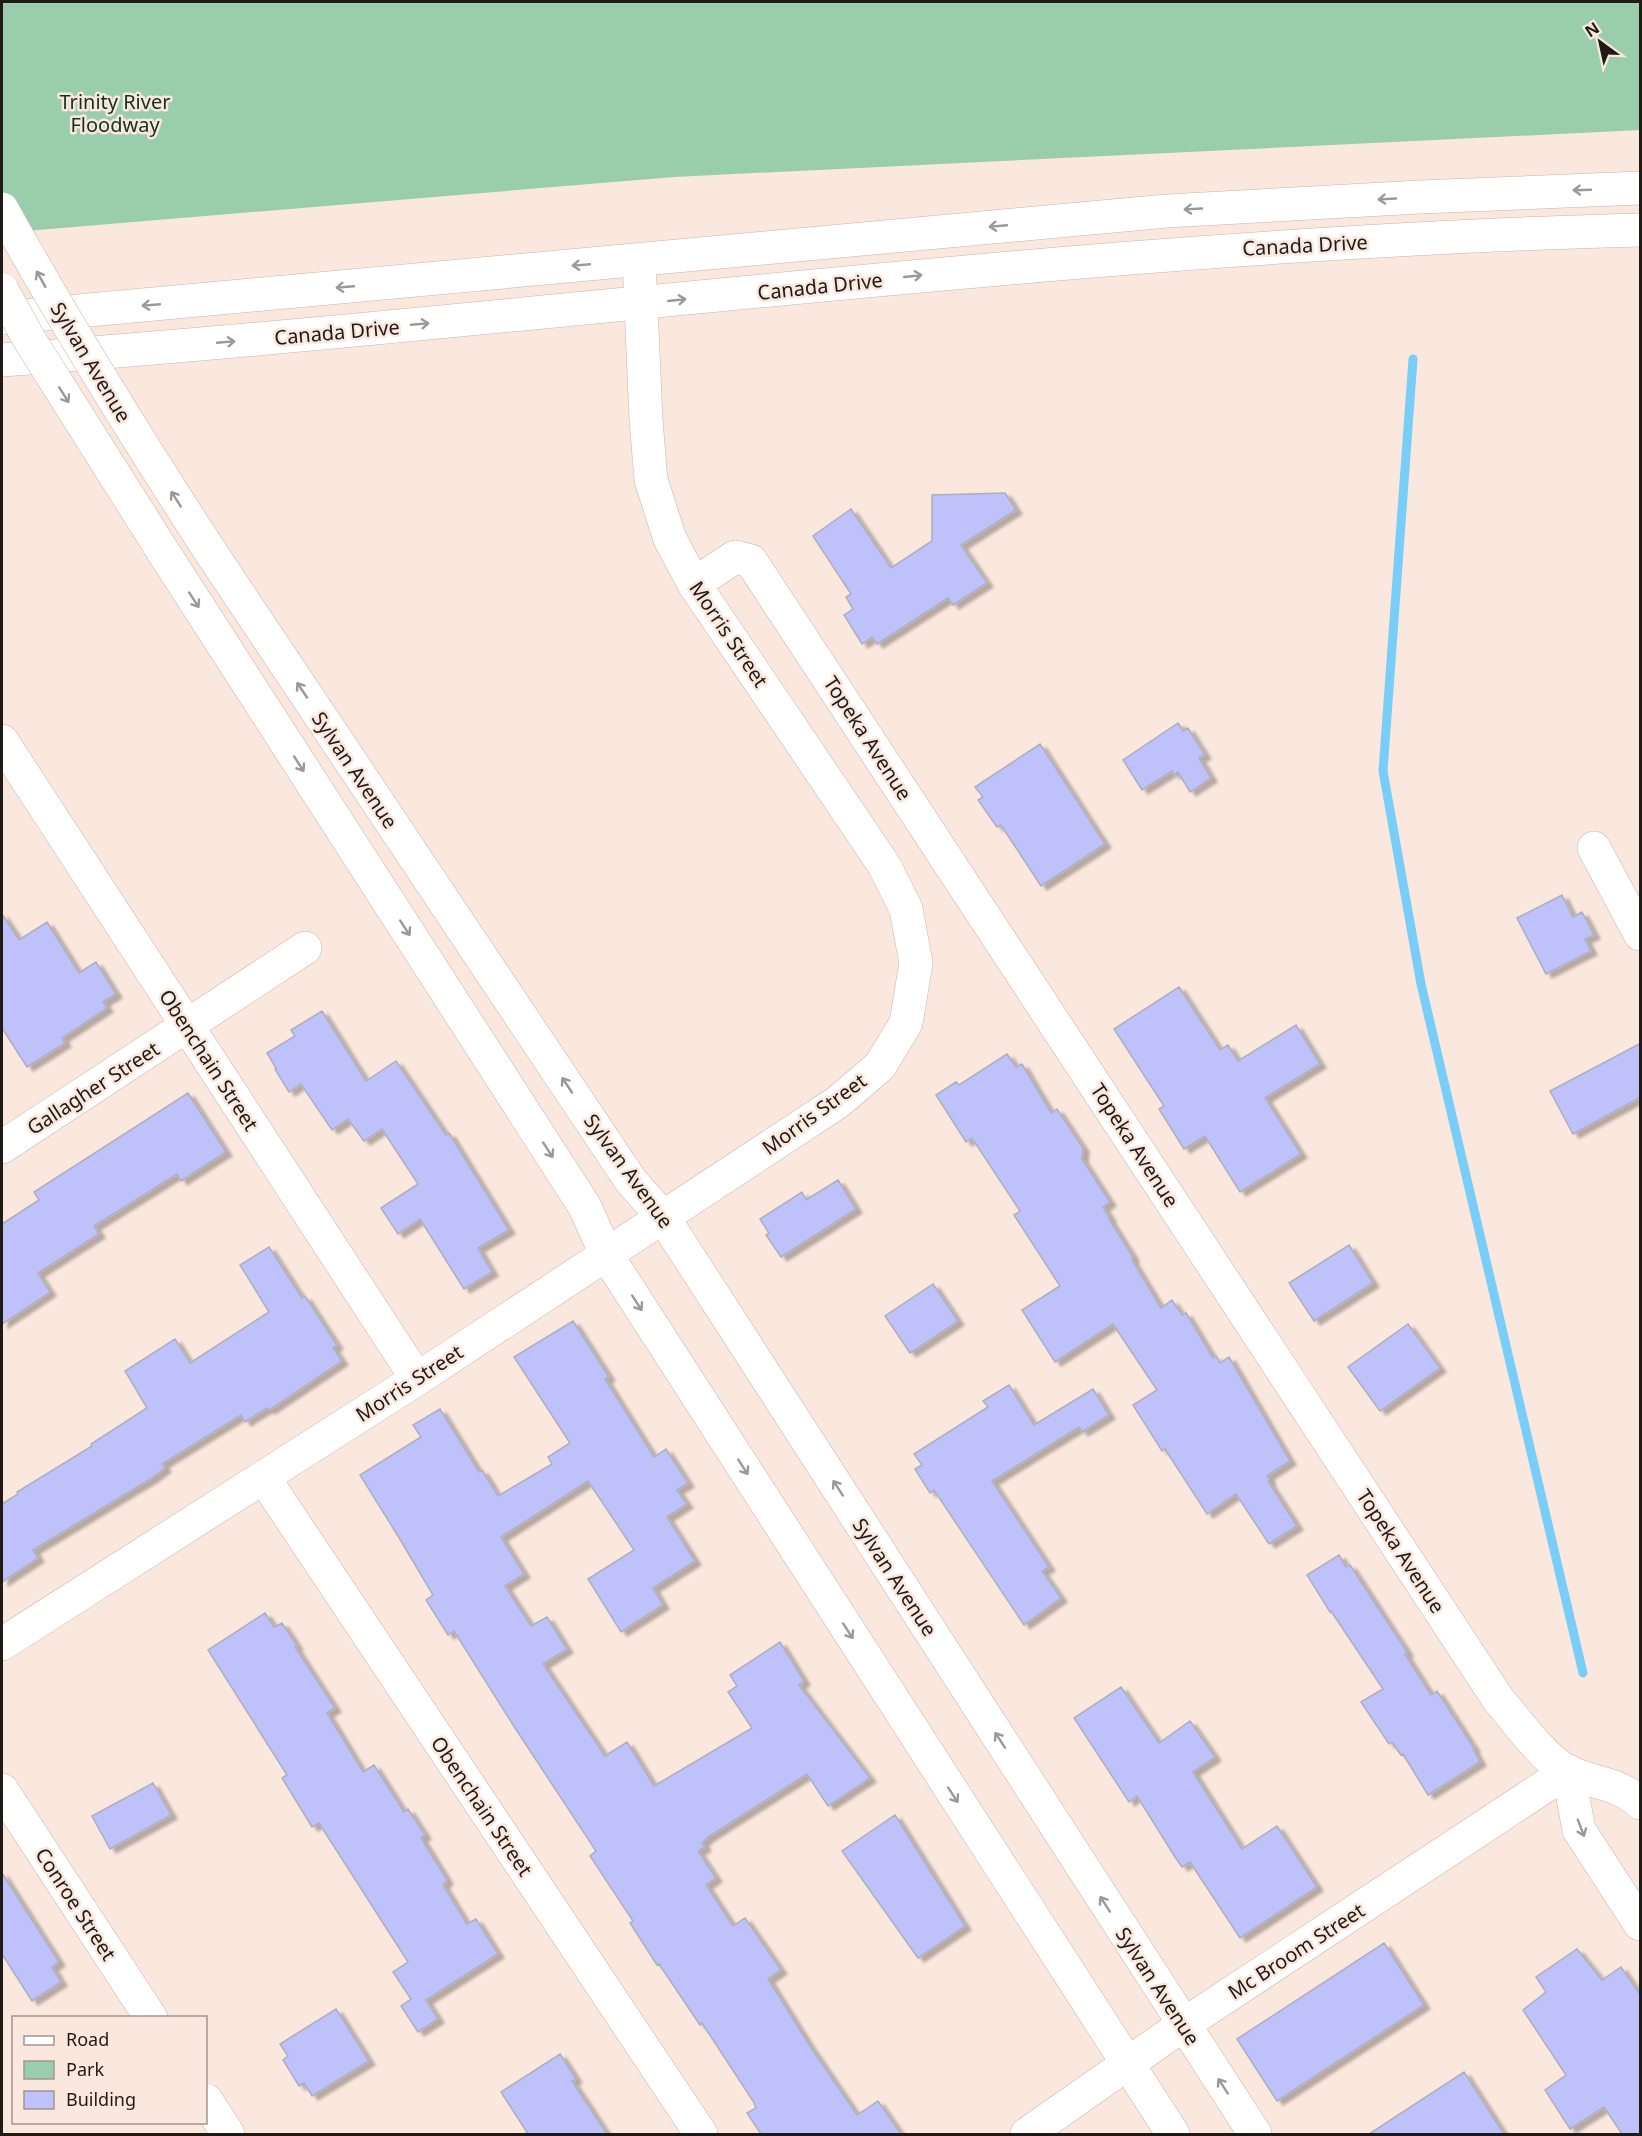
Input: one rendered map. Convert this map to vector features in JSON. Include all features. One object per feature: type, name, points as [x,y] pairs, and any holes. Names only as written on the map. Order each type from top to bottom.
[{"type":"street","points":[[2,318],[1167,211],[1641,188]]},
{"type":"street","points":[[1503,193],[1503,233]]},
{"type":"street","name":"Sylvan Avenue","points":[[2,209],[46,290],[208,548],[631,1181],[663,1216],[1255,2134]]},
{"type":"street","name":"Canada Drive","points":[[2,360],[168,348],[1024,265],[1224,249],[1503,233],[1641,230]]},
{"type":"street","name":"Morris Street","points":[[2,1644],[264,1478],[838,1102],[880,1066],[906,1023],[916,963],[906,909],[884,865],[694,584],[670,539],[651,480],[639,260]]},
{"type":"street","name":"Sylvan Avenue","points":[[2,290],[28,339],[162,550],[585,1207],[606,1254],[1127,2066],[1173,2134]]},
{"type":"street","name":"Topeka Avenue","points":[[694,584],[735,557],[752,561],[1498,1699],[1539,1748],[1568,1771],[1629,1792],[1641,1803]]},
{"type":"street","name":"Obenchain Street","points":[[2,741],[417,1378]]},
{"type":"street","points":[[1594,848],[1641,934]]},
{"type":"street","name":"Gallagher Street","points":[[2,1147],[305,948]]},
{"type":"street","name":"Obenchain Street","points":[[264,1478],[701,2134]]},
{"type":"street","points":[[1568,1771],[1579,1830],[1641,1924]]},
{"type":"street","name":"Mc Broom Street","points":[[1027,2134],[1183,2025],[1568,1771]]},
{"type":"street","name":"Conroe Street","points":[[2,1790],[151,2016]]},
{"type":"street","points":[[207,2102],[228,2134]]},
{"type":"green space","name":"Trinity River Floodway","points":[[2,2],[1640,2],[1640,130],[674,177],[2,233]]},
{"type":"building","points":[[1005,493],[1016,510],[961,545],[987,583],[953,605],[948,598],[877,644],[872,637],[862,644],[844,615],[853,609],[846,597],[851,594],[813,536],[851,509],[891,568],[932,541],[932,495]]},
{"type":"building","points":[[1178,723],[1183,731],[1188,728],[1205,755],[1199,758],[1211,778],[1190,792],[1178,772],[1174,775],[1172,771],[1142,790],[1123,760]]},
{"type":"building","points":[[1040,744],[1105,844],[1041,886],[1001,825],[997,827],[978,800],[983,797],[975,787]]},
{"type":"building","points":[[1562,895],[1573,917],[1582,912],[1594,935],[1585,939],[1591,951],[1546,974],[1517,918]]},
{"type":"building","points":[[2,914],[19,940],[47,922],[79,973],[96,962],[116,994],[103,1002],[107,1008],[62,1038],[65,1043],[27,1067],[2,1028]]},
{"type":"building","points":[[1179,987],[1220,1050],[1228,1045],[1238,1061],[1296,1025],[1320,1064],[1265,1098],[1301,1154],[1240,1192],[1205,1136],[1184,1149],[1159,1109],[1164,1106],[1114,1029]]},
{"type":"building","points":[[322,1011],[366,1081],[396,1061],[446,1135],[449,1133],[509,1230],[478,1248],[492,1272],[464,1289],[420,1219],[398,1234],[381,1208],[418,1184],[382,1129],[364,1141],[348,1119],[332,1130],[301,1084],[289,1092],[275,1069],[267,1053],[295,1036],[291,1030]]},
{"type":"building","points":[[1641,1043],[1641,1097],[1573,1134],[1550,1091]]},
{"type":"building","points":[[1007,1054],[1016,1067],[1022,1064],[1051,1113],[1057,1109],[1083,1148],[1082,1159],[1110,1202],[1103,1207],[1161,1308],[1172,1300],[1182,1315],[1186,1313],[1213,1358],[1216,1356],[1220,1363],[1229,1357],[1290,1461],[1267,1476],[1297,1526],[1269,1544],[1236,1494],[1207,1514],[1165,1449],[1162,1451],[1133,1405],[1157,1390],[1113,1324],[1055,1362],[1022,1310],[1060,1286],[1014,1215],[1020,1211],[972,1138],[966,1142],[936,1095],[956,1082],[959,1085]]},
{"type":"building","points":[[188,1093],[226,1152],[181,1181],[177,1174],[94,1226],[99,1234],[38,1273],[50,1292],[2,1324],[2,1224],[39,1200],[34,1192]]},
{"type":"building","points":[[838,1180],[856,1209],[781,1257],[766,1235],[769,1233],[760,1219],[802,1192],[806,1200]]},
{"type":"building","points":[[1349,1245],[1373,1283],[1314,1321],[1289,1283]]},
{"type":"building","points":[[269,1247],[302,1298],[305,1296],[337,1345],[333,1348],[342,1361],[269,1410],[267,1408],[245,1422],[241,1415],[162,1464],[165,1468],[152,1478],[33,1550],[38,1558],[2,1582],[2,1504],[147,1408],[125,1371],[175,1339],[190,1363],[269,1312],[240,1265]]},
{"type":"building","points":[[933,1284],[958,1321],[910,1353],[885,1316]]},
{"type":"building","points":[[573,1321],[609,1377],[605,1379],[654,1457],[666,1449],[688,1483],[677,1490],[687,1504],[667,1517],[695,1561],[653,1588],[663,1605],[621,1632],[588,1579],[634,1550],[588,1481],[501,1537],[524,1574],[505,1586],[531,1626],[547,1617],[567,1649],[543,1664],[605,1756],[627,1742],[654,1786],[752,1728],[728,1692],[737,1686],[730,1675],[780,1642],[804,1681],[799,1685],[870,1778],[828,1806],[807,1774],[708,1837],[702,1843],[705,1847],[698,1851],[716,1878],[706,1885],[733,1926],[745,1918],[781,1970],[768,1979],[857,2115],[878,2101],[901,2134],[761,2134],[747,2113],[756,2108],[753,2101],[702,2023],[700,2025],[630,1923],[633,1921],[590,1856],[596,1851],[454,1631],[448,1635],[426,1600],[433,1595],[360,1475],[421,1437],[413,1425],[440,1409],[479,1472],[482,1470],[498,1496],[552,1464],[548,1457],[570,1443],[514,1357]]},
{"type":"building","points":[[1408,1324],[1440,1368],[1380,1411],[1348,1367]]},
{"type":"building","points":[[1009,1385],[1034,1425],[1093,1389],[1109,1415],[1082,1432],[1079,1427],[992,1481],[1049,1567],[1042,1571],[1061,1598],[1024,1625],[934,1490],[930,1493],[915,1469],[922,1465],[914,1454],[988,1407],[983,1401]]},
{"type":"building","points":[[1339,1555],[1346,1567],[1350,1565],[1407,1652],[1405,1654],[1431,1695],[1437,1691],[1474,1748],[1480,1762],[1428,1795],[1403,1754],[1401,1755],[1392,1742],[1389,1744],[1361,1702],[1383,1689],[1307,1575]]},
{"type":"building","points":[[265,1613],[274,1627],[282,1623],[297,1646],[295,1647],[335,1708],[327,1713],[363,1772],[374,1765],[404,1812],[408,1809],[425,1835],[421,1838],[447,1880],[443,1885],[467,1924],[476,1919],[498,1954],[426,2000],[438,2019],[418,2032],[401,2006],[411,1999],[393,1972],[408,1962],[319,1823],[312,1827],[282,1778],[287,1775],[208,1650]]},
{"type":"building","points":[[1121,1687],[1159,1743],[1190,1721],[1215,1757],[1193,1772],[1242,1849],[1277,1826],[1317,1887],[1240,1938],[1190,1862],[1182,1867],[1137,1796],[1129,1802],[1074,1718]]},
{"type":"building","points":[[153,1783],[171,1815],[110,1849],[92,1816]]},
{"type":"building","points":[[895,1815],[965,1926],[918,1958],[842,1851]]},
{"type":"building","points":[[2,1873],[59,1962],[52,1967],[61,1982],[32,2001],[2,1954]]},
{"type":"building","points":[[1384,1943],[1424,2005],[1277,2101],[1237,2039]]},
{"type":"building","points":[[1577,1949],[1602,1980],[1621,1967],[1641,1996],[1641,2134],[1622,2134],[1604,2107],[1570,2129],[1545,2090],[1566,2075],[1523,2010],[1546,1992],[1536,1977]]},
{"type":"building","points":[[336,2009],[369,2061],[312,2096],[304,2083],[299,2086],[283,2060],[288,2056],[280,2044]]},
{"type":"building","points":[[560,2054],[576,2079],[572,2081],[607,2134],[528,2134],[501,2092]]},
{"type":"building","points":[[1464,2072],[1504,2134],[1369,2134]]},
{"type":"waterway","points":[[1413,359],[1383,771],[1421,984],[1583,1673]]}]
